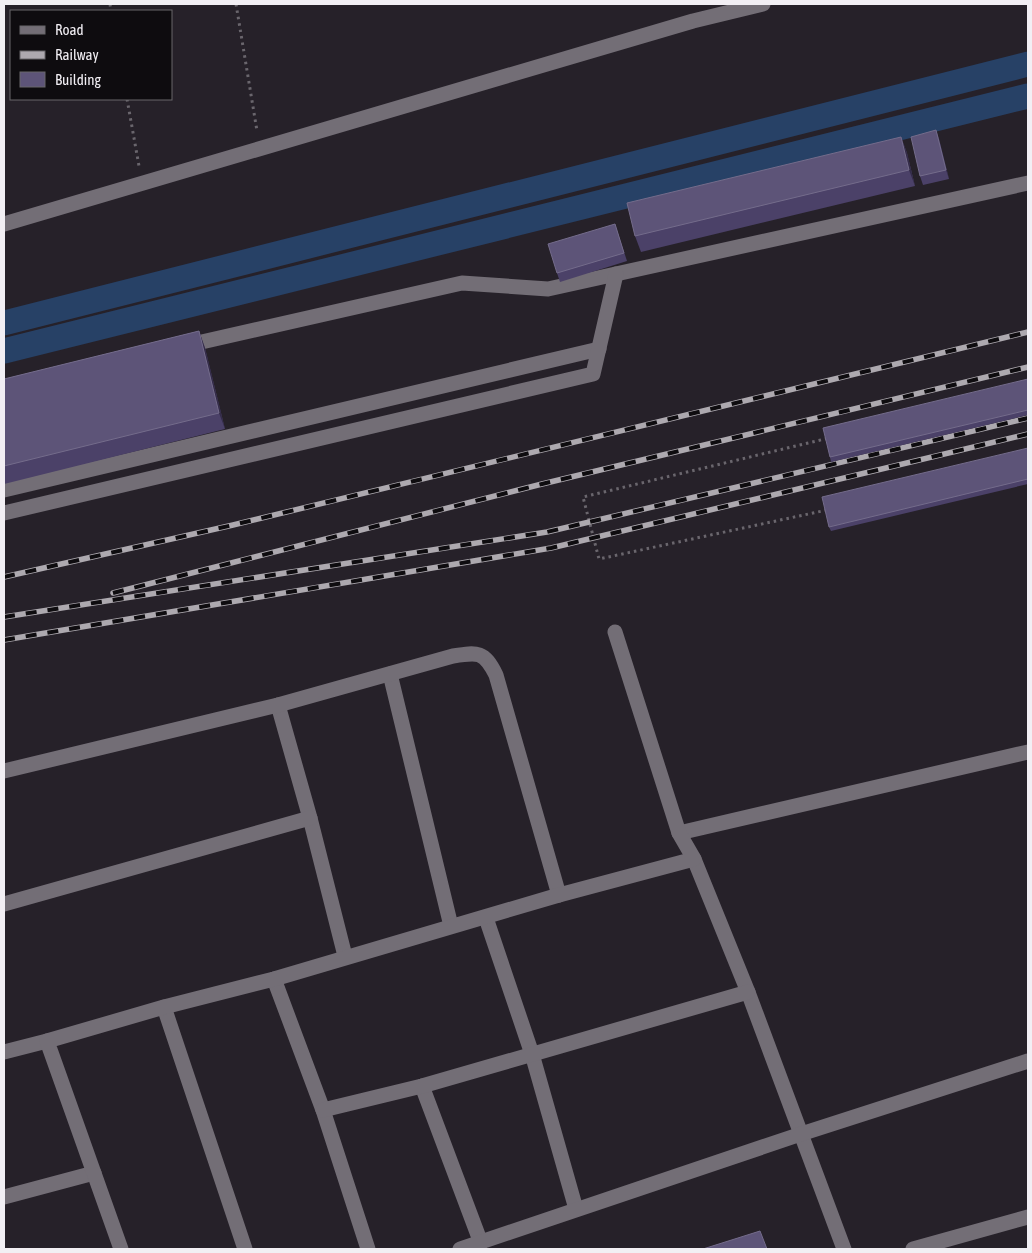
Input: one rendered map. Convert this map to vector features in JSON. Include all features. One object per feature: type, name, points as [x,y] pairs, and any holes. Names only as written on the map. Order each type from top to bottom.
[{"type":"street","points":[[4,224],[693,21],[762,4]]},
{"type":"street","points":[[169,349],[462,283],[548,289],[1028,183]]},
{"type":"street","points":[[4,513],[593,374],[616,274]]},
{"type":"street","points":[[4,490],[599,349]]},
{"type":"street","points":[[615,632],[679,833],[694,860],[748,992],[844,1249]]},
{"type":"street","points":[[4,771],[278,705],[453,656],[474,652],[488,660],[496,675],[559,895]]},
{"type":"street","points":[[390,674],[451,926]]},
{"type":"street","points":[[278,705],[310,818],[344,956]]},
{"type":"street","points":[[679,833],[1028,752]]},
{"type":"street","points":[[4,904],[310,818]]},
{"type":"street","points":[[4,1052],[164,1007],[274,979],[344,956],[486,918],[559,895],[694,860]]},
{"type":"street","points":[[486,918],[532,1054],[576,1209]]},
{"type":"street","points":[[274,979],[323,1110],[368,1249]]},
{"type":"street","points":[[323,1110],[422,1086],[748,992]]},
{"type":"street","points":[[164,1007],[244,1249]]},
{"type":"street","points":[[47,1041],[121,1249]]},
{"type":"street","points":[[460,1249],[801,1134],[1028,1061]]},
{"type":"street","points":[[422,1086],[480,1242]]},
{"type":"street","points":[[4,1197],[94,1173]]},
{"type":"street","points":[[913,1249],[1028,1217]]},
{"type":"path","points":[[236,4],[260,148]]},
{"type":"path","points":[[127,100],[142,184]]},
{"type":"path","points":[[833,508],[599,560],[583,497],[835,437]]},
{"type":"building","points":[[936,130],[946,170],[920,176],[911,137]]},
{"type":"building","points":[[901,137],[909,170],[635,236],[627,203]]},
{"type":"building","points":[[615,224],[624,253],[557,273],[548,244]]},
{"type":"building","points":[[199,331],[219,413],[4,466],[4,379]]},
{"type":"building","points":[[1028,379],[1028,410],[830,457],[823,428]]},
{"type":"building","points":[[1028,448],[1028,479],[829,527],[822,497]]},
{"type":"building","points":[[760,1231],[767,1249],[703,1249]]},
{"type":"waterway","points":[[4,323],[1028,64]]},
{"type":"waterway","points":[[4,351],[1028,96]]},
{"type":"railway","points":[[4,577],[233,525],[1028,332]]},
{"type":"railway","points":[[113,593],[542,484],[1028,367]]},
{"type":"railway","points":[[4,617],[547,532],[1028,418]]},
{"type":"railway","points":[[4,640],[551,548],[1028,434]]}]
